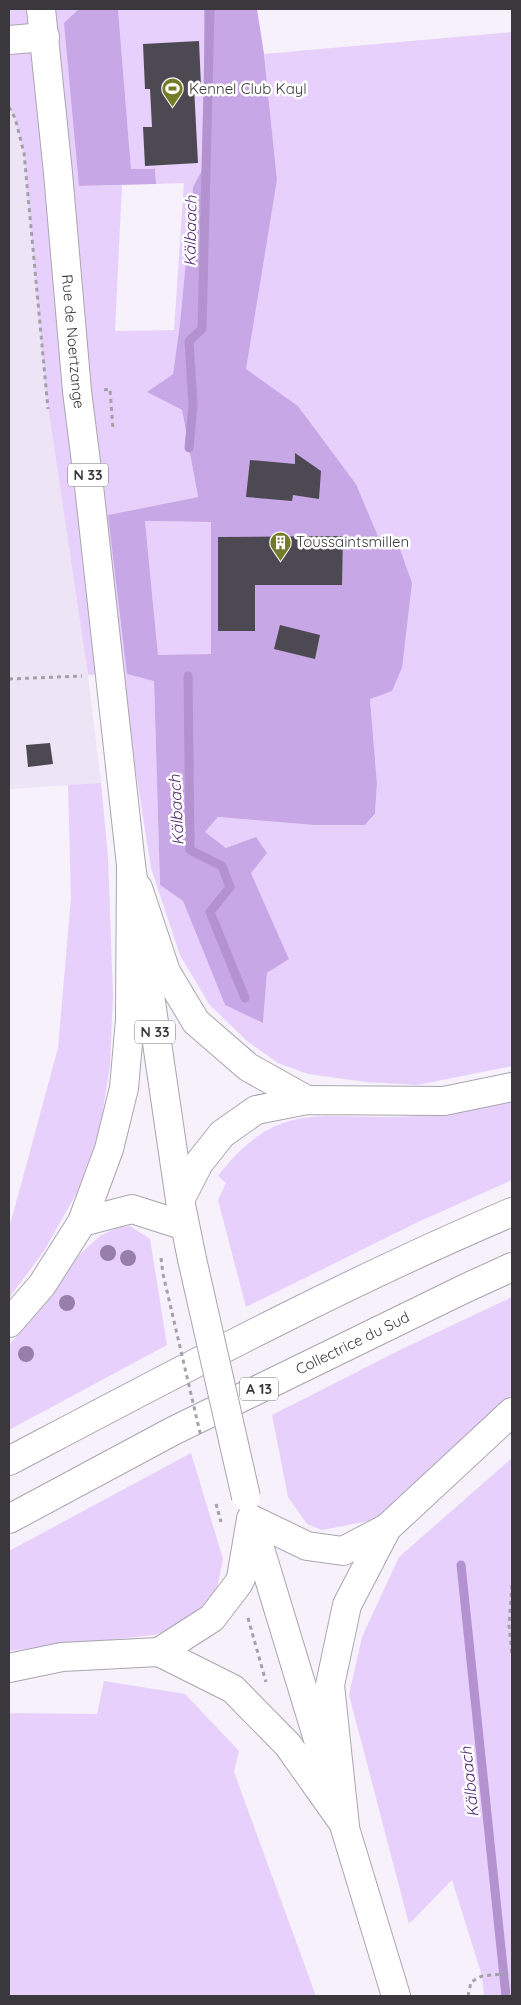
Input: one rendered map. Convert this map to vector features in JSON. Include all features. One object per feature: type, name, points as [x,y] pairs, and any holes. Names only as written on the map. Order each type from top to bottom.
[{"type":"main road","name":"Rue de Noertzange","points":[[41,9],[58,173],[76,391],[89,486],[99,675]]},
{"type":"main road","points":[[9,40],[44,37]]},
{"type":"main road","name":"N 33","points":[[99,675],[131,865],[182,1213],[249,1508]]},
{"type":"main road","points":[[131,865],[166,972],[196,1022],[248,1067],[307,1100]]},
{"type":"main road","points":[[9,1323],[42,1284],[82,1222],[109,1149],[124,1088],[130,1020],[131,865]]},
{"type":"main road","points":[[82,1222],[132,1209],[182,1213],[199,1163],[222,1134],[256,1110],[307,1100],[444,1100],[512,1087]]},
{"type":"main road","points":[[9,1461],[144,1390],[417,1253],[512,1212]]},
{"type":"main road","name":"Collectrice du Sud","points":[[9,1519],[173,1431],[512,1267]]},
{"type":"main road","points":[[249,1508],[307,1546],[343,1551],[387,1528],[512,1412]]},
{"type":"main road","points":[[159,1652],[212,1618],[238,1584],[241,1578],[249,1508]]},
{"type":"main road","points":[[249,1508],[396,1996]]},
{"type":"main road","points":[[345,1826],[330,1685],[347,1606],[387,1528]]},
{"type":"main road","points":[[9,1668],[62,1657],[159,1652],[233,1689],[288,1745],[345,1826]]},
{"type":"path","points":[[9,679],[99,675]]},
{"type":"path","points":[[163,1274],[203,1444]]},
{"type":"path","points":[[216,1501],[218,1511]]},
{"type":"path","points":[[512,1585],[509,1625],[512,1654]]},
{"type":"path","points":[[468,1996],[471,1982],[482,1976],[512,1973]]},
{"type":"shaded area","points":[[9,9],[79,9],[79,186],[122,185],[115,331],[174,330],[184,183],[156,184],[155,169],[131,170],[118,9],[204,9],[204,166],[193,187],[180,323],[173,374],[147,392],[182,410],[198,497],[108,515],[154,681],[160,885],[183,901],[225,1005],[263,1022],[267,973],[289,959],[251,873],[226,848],[205,832],[218,817],[314,825],[365,825],[375,815],[377,783],[370,698],[378,536],[356,484],[298,406],[245,369],[277,180],[264,54],[512,32],[512,1066],[417,1085],[366,1082],[308,1074],[278,1063],[247,1041],[209,1004],[180,955],[151,868],[121,677],[110,674],[88,675],[46,393],[24,153],[15,118],[9,107]]},
{"type":"shaded area","points":[[79,9],[118,9],[131,169],[155,169],[156,184],[79,186],[64,23]]},
{"type":"shaded area","points":[[204,9],[257,9],[264,54],[277,180],[246,369],[298,406],[356,484],[378,536],[396,538],[412,583],[402,668],[392,691],[370,699],[377,783],[375,814],[365,825],[314,825],[218,817],[205,832],[226,848],[256,837],[267,853],[251,873],[289,959],[267,973],[263,1023],[225,1005],[183,901],[160,885],[154,681],[127,674],[108,515],[198,497],[182,410],[147,392],[173,374],[180,323],[193,187],[204,166]],"holes":[[[145,521],[211,522],[211,654],[158,655]]]},
{"type":"shaded area","points":[[9,107],[15,118],[24,153],[46,393],[88,675],[101,783],[9,789]]},
{"type":"shaded area","points":[[145,521],[211,522],[211,654],[158,656]]},
{"type":"shaded area","points":[[101,783],[108,857],[113,996],[110,1065],[100,1129],[77,1192],[44,1251],[9,1298],[9,1225],[58,1048],[71,898],[68,785]]},
{"type":"shaded area","points":[[512,1102],[512,1180],[418,1222],[246,1307],[218,1200],[226,1183],[218,1176],[241,1150],[263,1133],[284,1123],[307,1118],[330,1116],[414,1116]]},
{"type":"shaded area","points":[[130,1226],[150,1239],[167,1345],[9,1430],[9,1345],[36,1314],[79,1255],[100,1236],[116,1228]]},
{"type":"shaded area","points":[[512,1297],[512,1395],[409,1492],[374,1520],[322,1530],[307,1524],[288,1497],[272,1415],[404,1348]]},
{"type":"shaded area","points":[[191,1453],[223,1559],[217,1588],[198,1611],[176,1628],[154,1635],[9,1651],[9,1551]]},
{"type":"shaded area","points":[[512,1458],[512,1996],[484,1996],[482,1976],[452,1880],[409,1924],[349,1695],[362,1637],[399,1557]]},
{"type":"shaded area","points":[[104,1681],[185,1694],[239,1751],[234,1772],[316,1996],[9,1996],[9,1713],[97,1714]]},
{"type":"building","points":[[199,41],[201,86],[194,87],[198,163],[145,166],[143,127],[152,127],[150,89],[145,89],[143,44]]},
{"type":"building","points":[[295,453],[321,471],[319,499],[293,495],[292,501],[246,497],[250,460],[295,464]]},
{"type":"building","name":"Toussaintsmillen","points":[[343,536],[342,585],[255,585],[255,631],[218,631],[218,537]]},
{"type":"building","points":[[280,625],[320,635],[315,659],[274,649]]},
{"type":"building","points":[[50,743],[53,764],[28,767],[26,745]]},
{"type":"waterway","name":"Kälbaach","points":[[189,448],[193,405],[189,341],[202,329],[210,9]]},
{"type":"waterway","name":"Kälbaach","points":[[188,676],[190,850],[222,866],[230,887],[210,912],[245,998]]},
{"type":"waterway","name":"Kälbaach","points":[[461,1565],[506,1996]]},
{"type":"place","name":"Kennel Club Kayl","points":[[173,108]]},
{"type":"place","name":"Toussaintsmillen","points":[[280,561]]}]
